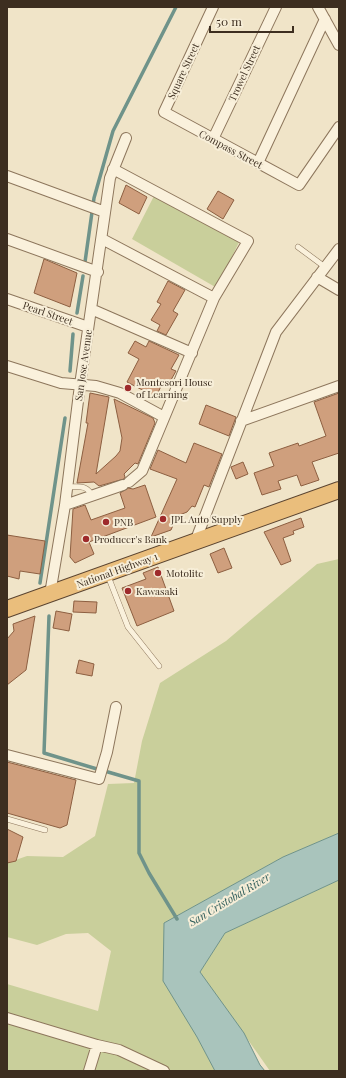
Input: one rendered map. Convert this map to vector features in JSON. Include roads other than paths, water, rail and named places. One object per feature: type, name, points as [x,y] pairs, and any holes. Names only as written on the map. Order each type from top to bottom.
[{"type":"highway","name":"National Highway 1","points":[[7,609],[339,490]]},
{"type":"street","name":"Square Street","points":[[164,112],[213,7]]},
{"type":"street","name":"Trowel Street","points":[[213,139],[276,7]]},
{"type":"street","points":[[318,7],[339,45]]},
{"type":"street","points":[[258,163],[325,19]]},
{"type":"street","name":"Compass Street","points":[[164,112],[298,185],[339,127]]},
{"type":"street","name":"San Jose Avenue","points":[[50,594],[68,487],[80,385],[88,327],[98,272],[110,178],[126,138]]},
{"type":"street","points":[[65,505],[92,497],[126,484],[142,471],[214,298],[248,241],[113,169]]},
{"type":"street","points":[[7,176],[105,212]]},
{"type":"street","points":[[7,239],[98,272]]},
{"type":"street","points":[[102,239],[214,298]]},
{"type":"street","points":[[195,542],[276,332],[339,249]]},
{"type":"street","points":[[317,277],[339,290]]},
{"type":"street","name":"Pearl Street","points":[[7,299],[88,327]]},
{"type":"street","points":[[91,309],[192,353]]},
{"type":"street","points":[[7,366],[61,383],[96,386],[120,393],[164,416]]},
{"type":"street","points":[[241,421],[339,386]]},
{"type":"street","points":[[7,755],[99,779],[108,752],[116,706]]},
{"type":"street","points":[[7,1018],[97,1045],[119,1050],[164,1071]]},
{"type":"street","points":[[89,1071],[97,1045]]},
{"type":"lane","points":[[298,247],[325,268]]},
{"type":"lane","points":[[68,487],[85,487],[89,490],[92,497]]},
{"type":"lane","points":[[107,573],[128,628],[159,666]]},
{"type":"lane","points":[[7,819],[45,830]]},
{"type":"water","name":"San Cristobal River","points":[[339,833],[339,880],[225,933],[200,972],[244,1033],[260,1065],[265,1071],[215,1071],[197,1037],[163,981],[164,923],[283,857]]},
{"type":"waterway","points":[[85,262],[94,198],[113,131],[176,7]]},
{"type":"waterway","points":[[77,313],[83,276]]},
{"type":"waterway","points":[[70,371],[73,334]]},
{"type":"waterway","points":[[40,583],[65,418]]},
{"type":"waterway","points":[[49,616],[44,753],[97,769]]},
{"type":"waterway","points":[[108,772],[139,781],[139,853],[149,873],[177,919]]},
{"type":"place","name":"Montesori House of Learning","points":[[128,388]]},
{"type":"place","name":"JPL Auto Supply","points":[[163,519]]},
{"type":"place","name":"PNB","points":[[106,522]]},
{"type":"place","name":"Producer's Bank","points":[[86,539]]},
{"type":"place","name":"Motolite","points":[[158,573]]},
{"type":"place","name":"Kawasaki","points":[[128,591]]}]
